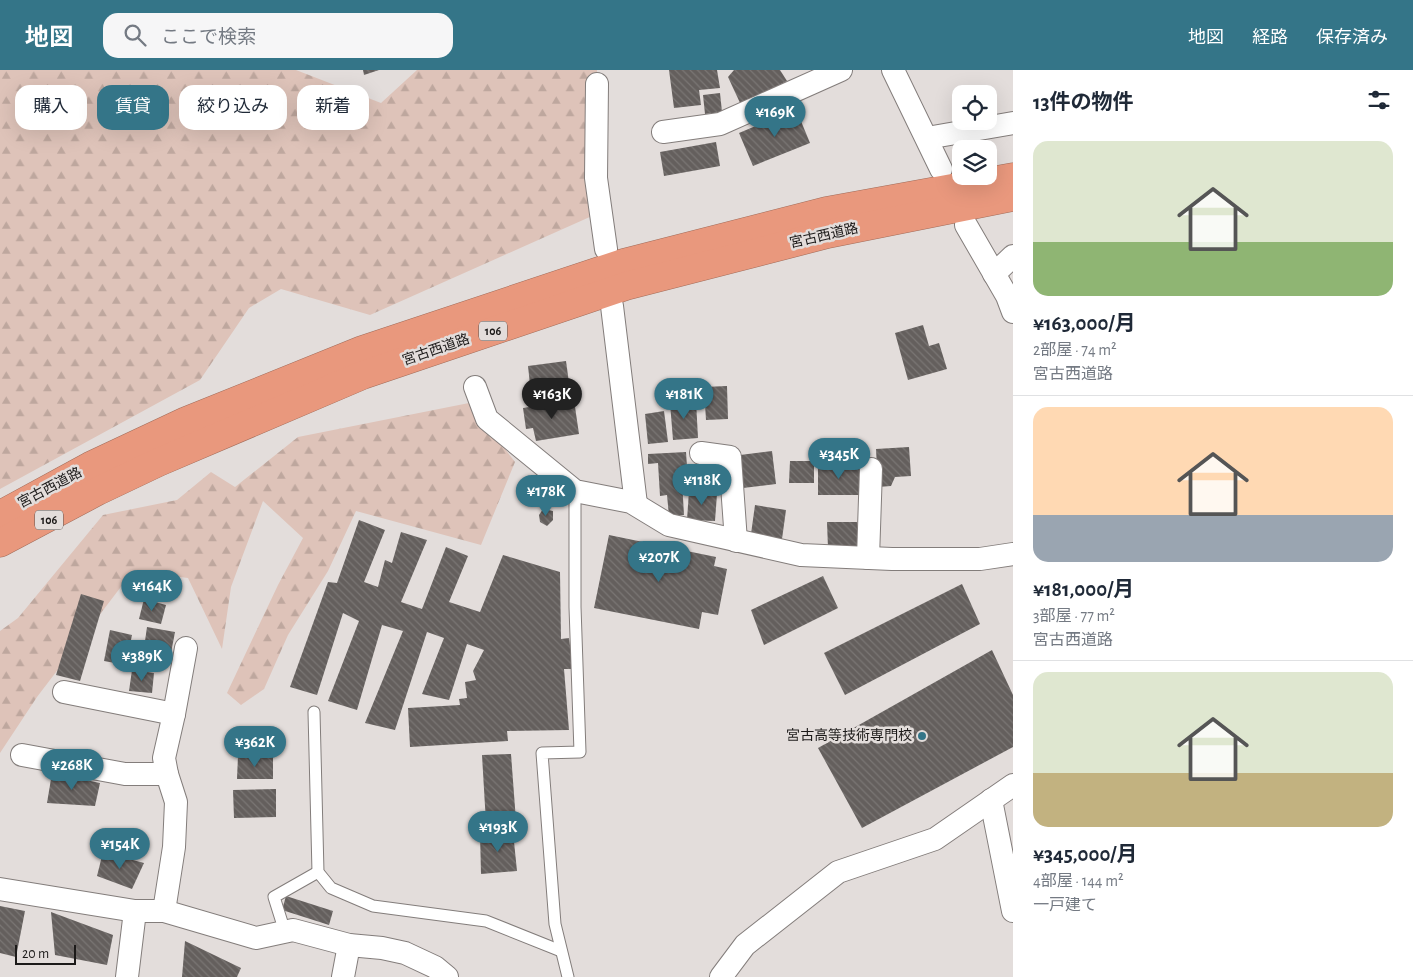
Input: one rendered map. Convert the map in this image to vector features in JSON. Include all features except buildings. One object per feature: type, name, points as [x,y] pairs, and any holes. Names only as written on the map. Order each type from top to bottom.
[{"type":"highway","name":"宮古西道路","points":[[0,543],[94,479],[186,422],[362,350],[623,262],[826,211],[1013,177]]},
{"type":"highway","name":"宮古西道路","points":[[0,515],[94,479],[159,462],[363,375],[626,286],[828,234],[1013,198]]},
{"type":"highway","name":"106","points":[[0,509],[94,479]]},
{"type":"highway","name":"106","points":[[0,548],[94,479]]},
{"type":"street","points":[[662,132],[720,124],[841,70]]},
{"type":"street","points":[[894,70],[941,169]]},
{"type":"street","points":[[597,84],[596,178],[606,249]]},
{"type":"street","points":[[927,138],[1013,123]]},
{"type":"street","points":[[966,225],[1013,312]]},
{"type":"street","points":[[994,274],[1013,256]]},
{"type":"street","points":[[612,306],[636,504]]},
{"type":"street","points":[[475,387],[487,419],[575,491],[636,504],[669,525],[801,555],[868,558],[980,559],[1013,554]]},
{"type":"street","points":[[701,454],[730,457],[736,541]]},
{"type":"street","points":[[868,558],[871,469]]},
{"type":"street","points":[[164,911],[174,847],[176,802],[164,758],[186,648]]},
{"type":"street","points":[[64,692],[174,714]]},
{"type":"street","points":[[22,755],[125,774],[167,774]]},
{"type":"street","points":[[721,977],[739,967],[745,945],[838,872],[935,839],[1013,785]]},
{"type":"street","points":[[991,800],[1013,911]]},
{"type":"street","points":[[0,889],[135,911],[164,911],[256,938],[293,930],[349,945],[382,948],[405,953],[435,967],[447,977]]},
{"type":"street","points":[[127,977],[135,911]]},
{"type":"street","points":[[343,977],[349,945]]},
{"type":"lane","points":[[568,977],[555,924],[542,753],[580,752],[575,607],[575,491]]},
{"type":"lane","points":[[314,712],[318,872],[331,888],[373,906],[486,921],[561,951]]},
{"type":"lane","points":[[285,932],[274,897],[318,872]]},
{"type":"green space","points":[[0,70],[296,70],[335,85],[297,85],[297,130],[369,130],[369,98],[381,103],[417,70],[597,70],[592,216],[370,315],[281,289],[249,308],[200,380],[0,489]]},
{"type":"green space","points":[[469,403],[515,462],[481,545],[356,511],[328,571],[288,635],[264,689],[241,705],[227,693],[278,585],[303,538],[263,501],[231,587],[222,649],[188,578],[133,571],[37,697],[0,753],[0,631],[18,618],[103,515],[177,500],[211,472],[235,487],[298,437]]},
{"type":"place","name":"宮古高等技術専門校","points":[[922,736]]}]
